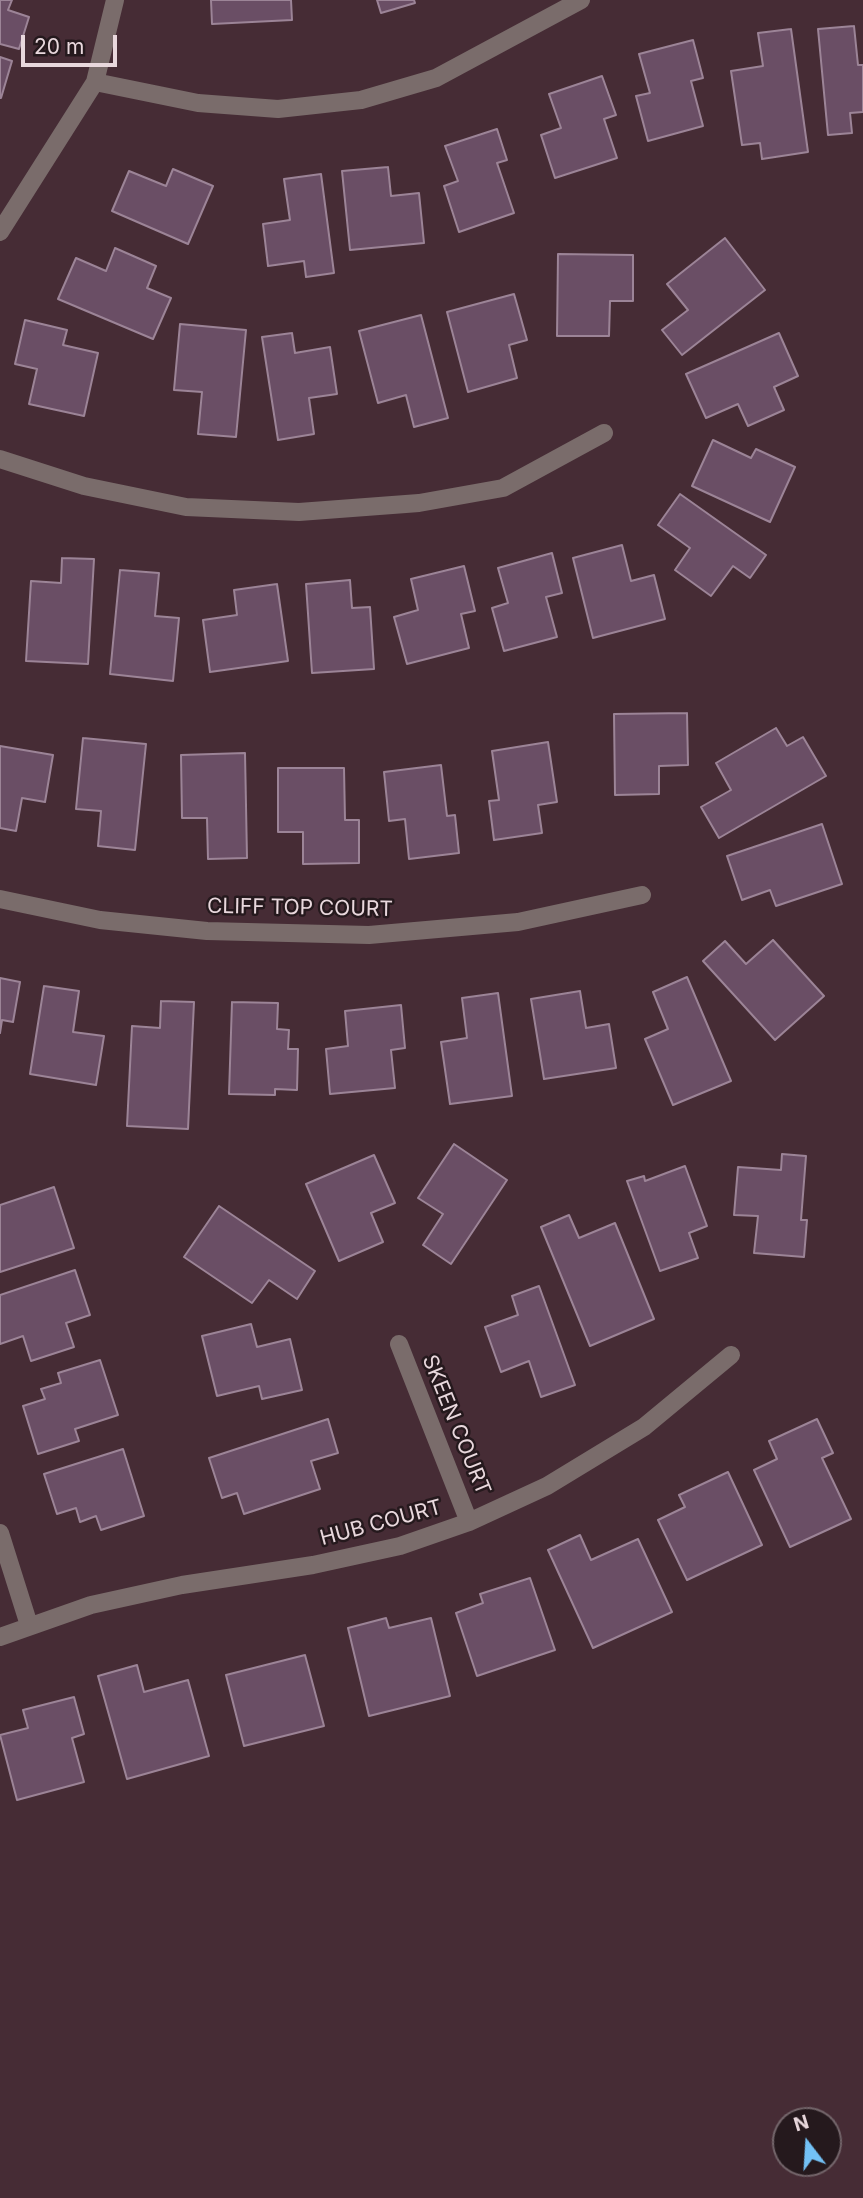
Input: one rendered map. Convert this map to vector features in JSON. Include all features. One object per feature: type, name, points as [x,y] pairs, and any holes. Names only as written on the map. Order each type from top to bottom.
[{"type":"street","points":[[0,232],[95,82],[115,0]]},
{"type":"street","points":[[95,82],[198,103],[278,109],[361,100],[436,78],[581,0]]},
{"type":"street","points":[[0,459],[84,486],[186,507],[299,512],[419,503],[503,488],[604,433]]},
{"type":"street","name":"CLIFF TOP COURT","points":[[0,899],[100,920],[208,931],[369,935],[518,922],[642,895]]},
{"type":"street","name":"SKEEN COURT","points":[[399,1345],[469,1521]]},
{"type":"street","name":"HUB COURT","points":[[0,1637],[91,1605],[181,1586],[313,1566],[400,1546],[469,1521],[547,1486],[644,1427],[732,1355]]},
{"type":"street","points":[[0,1533],[29,1625]]},
{"type":"building","points":[[0,0],[12,0],[8,10],[29,17],[19,49],[0,44]]},
{"type":"building","points":[[211,0],[291,0],[292,20],[212,24]]},
{"type":"building","points":[[377,0],[414,0],[415,3],[381,13]]},
{"type":"building","points":[[854,26],[858,65],[863,65],[863,112],[850,113],[852,133],[828,135],[818,29]]},
{"type":"building","points":[[791,29],[808,152],[762,159],[760,143],[742,145],[731,71],[763,66],[758,33]]},
{"type":"building","points":[[693,40],[703,78],[691,81],[703,126],[648,141],[636,96],[650,93],[639,54]]},
{"type":"building","points":[[0,57],[12,61],[1,98],[0,98]]},
{"type":"building","points":[[602,76],[616,115],[604,119],[617,158],[555,178],[541,135],[561,128],[549,94]]},
{"type":"building","points":[[497,129],[507,160],[497,163],[514,213],[459,232],[444,186],[458,181],[445,146]]},
{"type":"building","points":[[388,167],[391,196],[419,193],[424,243],[350,250],[342,171]]},
{"type":"building","points":[[173,169],[213,186],[188,244],[112,211],[129,171],[166,186]]},
{"type":"building","points":[[321,174],[334,273],[306,277],[304,261],[268,266],[263,224],[290,220],[284,179]]},
{"type":"building","points":[[725,238],[765,290],[682,355],[662,330],[688,310],[667,284]]},
{"type":"building","points":[[115,248],[156,266],[147,288],[171,298],[153,339],[58,299],[76,258],[106,271]]},
{"type":"building","points":[[558,254],[633,255],[633,301],[610,301],[609,336],[557,336]]},
{"type":"building","points":[[514,294],[527,340],[509,345],[517,378],[468,392],[447,312]]},
{"type":"building","points":[[421,315],[448,418],[414,427],[406,395],[378,403],[359,331]]},
{"type":"building","points":[[25,320],[67,330],[63,345],[98,353],[84,416],[29,404],[37,369],[15,364]]},
{"type":"building","points":[[180,324],[246,330],[236,437],[198,434],[202,392],[174,390]]},
{"type":"building","points":[[292,333],[295,353],[330,347],[337,394],[309,398],[314,434],[278,440],[262,337]]},
{"type":"building","points":[[779,333],[798,376],[774,387],[784,410],[748,426],[738,404],[706,418],[686,374]]},
{"type":"building","points":[[713,440],[751,458],[756,449],[795,467],[770,522],[692,486]]},
{"type":"building","points":[[680,494],[766,555],[750,578],[733,566],[711,596],[675,570],[690,548],[658,525]]},
{"type":"building","points":[[622,545],[631,581],[654,575],[665,619],[593,638],[573,558]]},
{"type":"building","points":[[552,553],[562,593],[546,597],[557,637],[504,651],[492,608],[508,603],[498,568]]},
{"type":"building","points":[[62,558],[94,559],[88,664],[26,661],[31,581],[61,583]]},
{"type":"building","points":[[464,566],[475,611],[461,614],[469,648],[407,664],[394,617],[418,610],[411,579]]},
{"type":"building","points":[[120,570],[159,573],[155,616],[179,618],[173,681],[110,674]]},
{"type":"building","points":[[350,580],[352,608],[370,607],[374,669],[312,673],[306,584]]},
{"type":"building","points":[[277,584],[288,661],[210,672],[203,620],[237,615],[234,590]]},
{"type":"building","points":[[687,713],[688,765],[659,766],[659,794],[615,795],[614,714]]},
{"type":"building","points":[[776,728],[787,746],[803,737],[826,776],[719,838],[701,807],[731,790],[716,763]]},
{"type":"building","points":[[83,738],[146,744],[135,850],[98,846],[101,811],[76,809]]},
{"type":"building","points":[[548,742],[557,802],[538,805],[542,833],[494,840],[489,801],[499,800],[492,751]]},
{"type":"building","points":[[0,746],[53,755],[45,802],[22,798],[16,831],[0,828]]},
{"type":"building","points":[[245,753],[247,858],[208,859],[207,818],[182,818],[181,755]]},
{"type":"building","points":[[441,765],[447,816],[455,815],[459,853],[409,859],[405,819],[389,821],[384,772]]},
{"type":"building","points":[[278,768],[344,768],[345,820],[359,820],[359,863],[303,864],[303,832],[278,832]]},
{"type":"building","points":[[822,824],[842,884],[776,906],[770,890],[742,900],[727,856]]},
{"type":"building","points":[[773,940],[824,996],[775,1040],[703,961],[725,941],[746,964]]},
{"type":"building","points":[[687,977],[731,1081],[673,1105],[645,1039],[668,1029],[653,992]]},
{"type":"building","points":[[0,978],[20,982],[13,1022],[2,1020],[0,1033]]},
{"type":"building","points":[[44,986],[79,991],[73,1032],[104,1036],[96,1085],[30,1074]]},
{"type":"building","points":[[580,991],[586,1028],[609,1024],[616,1068],[544,1079],[531,999]]},
{"type":"building","points":[[498,993],[512,1096],[450,1104],[441,1042],[467,1038],[462,998]]},
{"type":"building","points":[[161,1001],[194,1002],[188,1129],[127,1126],[132,1026],[160,1028]]},
{"type":"building","points":[[232,1002],[278,1003],[277,1029],[289,1030],[288,1049],[298,1049],[297,1090],[275,1089],[275,1095],[229,1094]]},
{"type":"building","points":[[401,1005],[405,1048],[391,1050],[395,1088],[330,1094],[326,1049],[348,1046],[345,1011]]},
{"type":"building","points":[[454,1144],[507,1180],[451,1264],[423,1245],[443,1214],[418,1198]]},
{"type":"building","points":[[782,1154],[806,1156],[801,1220],[807,1220],[804,1257],[754,1253],[758,1216],[734,1215],[738,1167],[781,1170]]},
{"type":"building","points":[[374,1155],[395,1203],[371,1213],[383,1242],[339,1261],[306,1184]]},
{"type":"building","points":[[685,1166],[707,1226],[689,1233],[698,1258],[660,1271],[627,1181],[644,1176],[645,1181]]},
{"type":"building","points":[[54,1187],[74,1248],[0,1272],[0,1205]]},
{"type":"building","points":[[219,1206],[315,1271],[297,1299],[269,1280],[252,1303],[184,1257]]},
{"type":"building","points":[[569,1215],[579,1238],[615,1223],[654,1319],[590,1346],[541,1227]]},
{"type":"building","points":[[75,1270],[90,1315],[66,1323],[74,1347],[31,1361],[23,1336],[0,1344],[0,1295]]},
{"type":"building","points":[[539,1286],[575,1385],[541,1397],[529,1361],[501,1372],[485,1327],[518,1315],[512,1296]]},
{"type":"building","points":[[251,1324],[257,1347],[290,1339],[302,1390],[262,1399],[259,1386],[217,1396],[202,1336]]},
{"type":"building","points":[[100,1360],[118,1415],[75,1429],[79,1441],[38,1454],[23,1406],[45,1399],[41,1389],[61,1383],[58,1373]]},
{"type":"building","points":[[328,1419],[338,1453],[311,1461],[320,1489],[244,1514],[237,1493],[222,1498],[209,1458]]},
{"type":"building","points":[[817,1419],[833,1453],[822,1458],[851,1519],[790,1547],[754,1470],[777,1459],[769,1441]]},
{"type":"building","points":[[123,1449],[144,1516],[101,1530],[96,1516],[80,1522],[76,1508],[57,1514],[44,1474]]},
{"type":"building","points":[[728,1472],[762,1545],[687,1580],[658,1520],[685,1507],[679,1495]]},
{"type":"building","points":[[580,1535],[591,1560],[638,1539],[672,1612],[593,1648],[548,1550]]},
{"type":"building","points":[[530,1578],[555,1650],[477,1676],[456,1613],[483,1603],[480,1594]]},
{"type":"building","points":[[386,1618],[389,1628],[431,1618],[450,1696],[369,1716],[348,1628]]},
{"type":"building","points":[[305,1655],[324,1726],[244,1746],[226,1675]]},
{"type":"building","points":[[137,1665],[144,1692],[188,1680],[209,1756],[127,1779],[98,1676]]},
{"type":"building","points":[[74,1697],[84,1734],[72,1738],[84,1782],[17,1800],[0,1735],[28,1728],[23,1710]]}]
